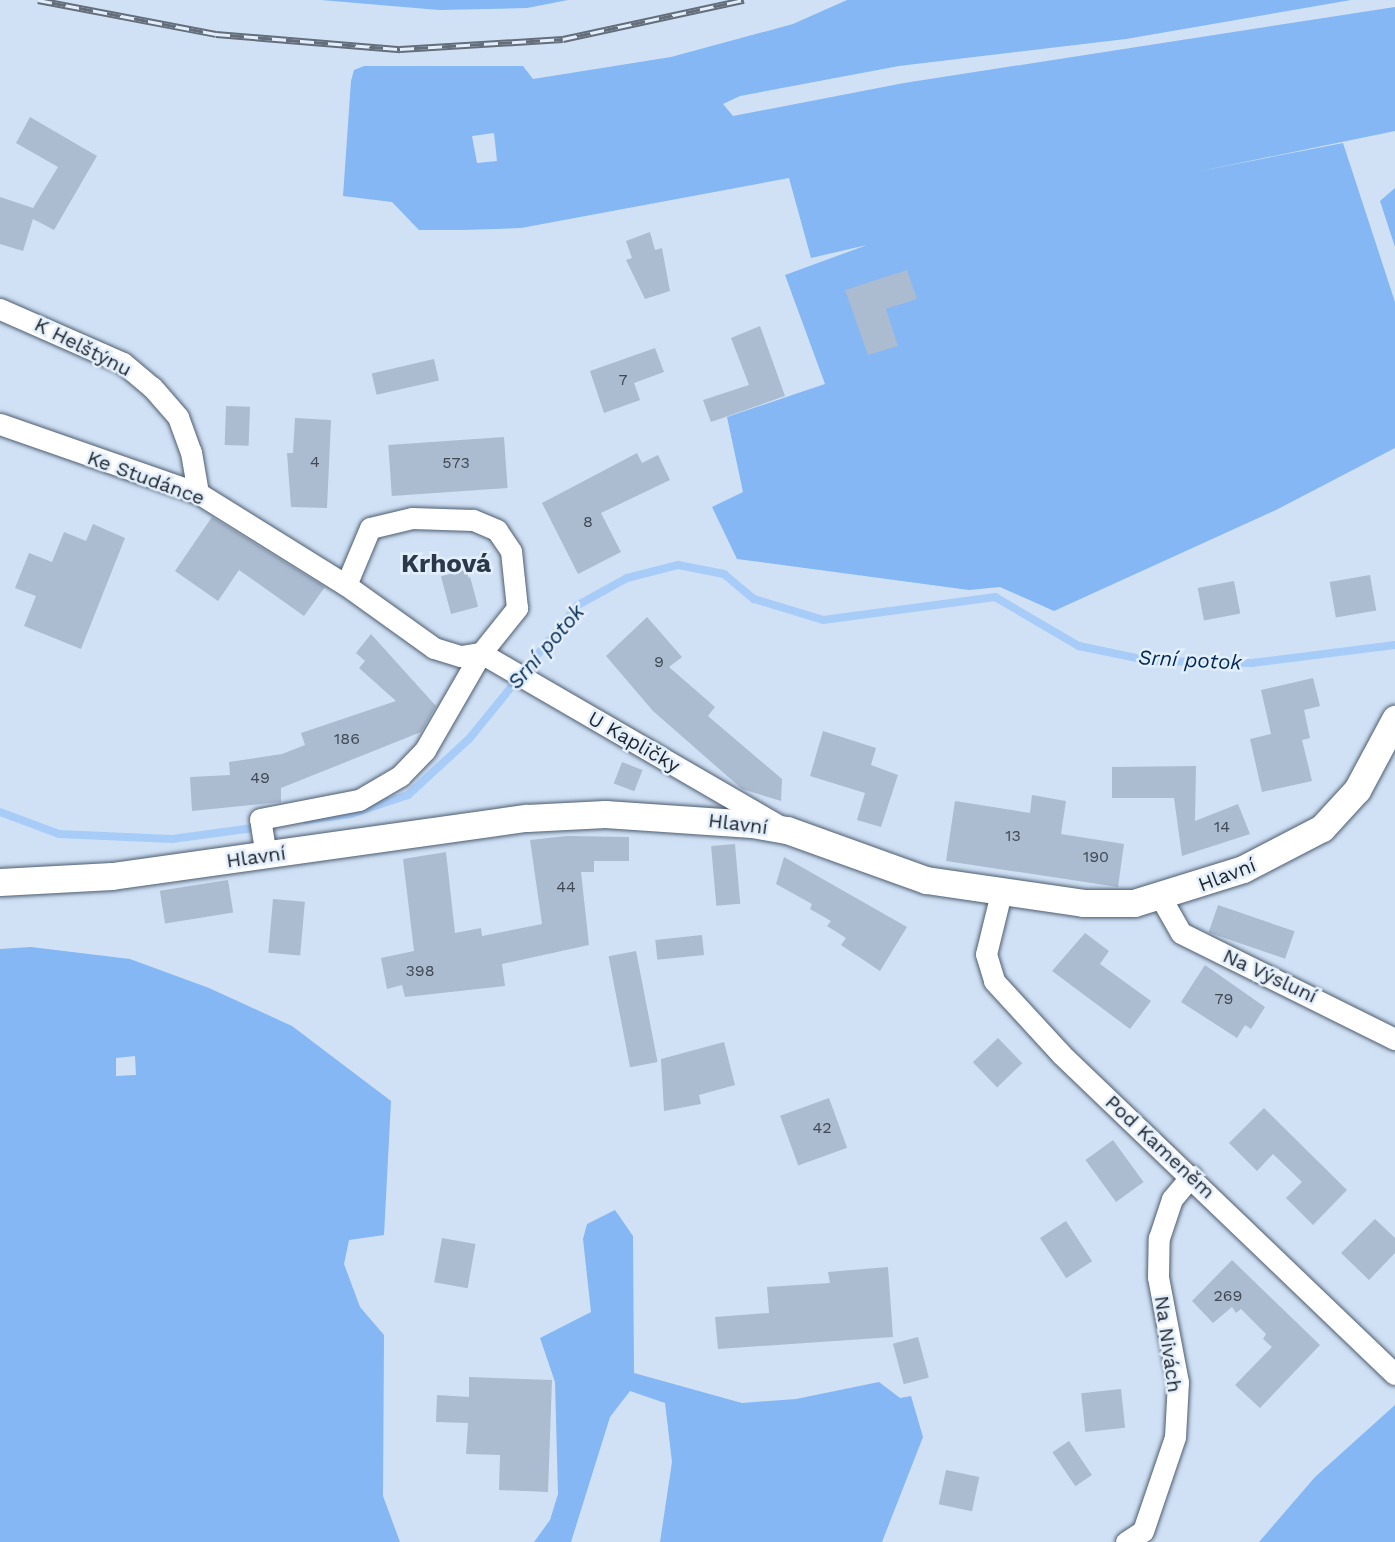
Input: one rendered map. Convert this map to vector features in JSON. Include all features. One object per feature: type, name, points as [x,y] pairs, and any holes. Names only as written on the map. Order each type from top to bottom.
[{"type":"street","name":"K Helštýnu","points":[[0,309],[123,363],[152,387],[178,417],[191,452],[198,493]]},
{"type":"street","name":"Ke Studánce","points":[[0,424],[198,493],[346,585]]},
{"type":"street","points":[[264,848],[260,819],[359,800],[400,776],[425,750],[481,653],[518,608],[510,551],[497,530],[473,520],[384,522],[370,528],[346,585],[434,648],[461,656],[481,653]]},
{"type":"street","name":"U Kapličky","points":[[481,653],[787,830]]},
{"type":"street","name":"Hlavní","points":[[0,882],[112,876],[264,848],[568,814],[659,815],[787,830],[896,872],[1001,893],[1104,905],[1161,898],[1262,861],[1322,828],[1357,790],[1395,718]]},
{"type":"street","name":"Pod Kameněm","points":[[1001,893],[986,954],[994,981],[1062,1055],[1191,1176],[1395,1374]]},
{"type":"street","name":"Na Výsluní","points":[[1161,898],[1176,929],[1189,938],[1395,1039]]},
{"type":"street","name":"Na Nivách","points":[[1138,1538],[1175,1437],[1178,1382],[1158,1277],[1159,1239],[1172,1199],[1191,1176]]},
{"type":"shaded area","points":[[321,0],[568,0],[527,8],[439,10]]},
{"type":"shaded area","points":[[847,0],[1351,0],[1126,39],[899,66],[740,96],[723,104],[733,116],[904,83],[1395,7],[1395,131],[1195,172],[1343,143],[1395,302],[1395,448],[1276,510],[1054,611],[1000,587],[969,590],[737,559],[712,507],[743,492],[727,417],[825,384],[785,275],[867,245],[811,258],[789,178],[521,228],[419,230],[392,202],[343,196],[351,81],[354,70],[364,66],[523,66],[533,79],[671,57],[793,24]],"holes":[[[494,133],[497,161],[477,163],[472,136]]]},
{"type":"shaded area","points":[[1395,188],[1395,247],[1380,201]]},
{"type":"shaded area","points":[[31,947],[130,959],[209,988],[292,1026],[391,1101],[384,1235],[349,1240],[344,1264],[360,1307],[384,1335],[383,1496],[400,1542],[0,1542],[0,949]],"holes":[[[135,1056],[136,1075],[116,1076],[116,1058]]]},
{"type":"shaded area","points":[[615,1210],[633,1236],[634,1373],[742,1403],[796,1399],[879,1382],[900,1398],[911,1396],[923,1437],[882,1542],[660,1542],[672,1462],[665,1403],[630,1391],[610,1417],[571,1542],[534,1542],[550,1520],[558,1494],[555,1382],[540,1338],[591,1312],[583,1239],[587,1224]]},
{"type":"shaded area","points":[[1395,1405],[1395,1542],[1259,1542],[1315,1477]]},
{"type":"building","points":[[30,117],[97,156],[54,230],[33,219],[23,251],[0,244],[0,197],[33,208],[58,167],[16,143]]},
{"type":"building","points":[[650,232],[655,250],[662,248],[670,291],[645,299],[626,260],[632,258],[626,241]]},
{"type":"building","points":[[907,270],[917,299],[886,309],[898,346],[868,355],[845,290]]},
{"type":"building","points":[[760,326],[785,396],[711,422],[703,400],[749,385],[731,338]]},
{"type":"building","points":[[655,348],[664,372],[634,383],[640,400],[604,413],[590,371]]},
{"type":"building","points":[[434,359],[439,380],[377,395],[372,373]]},
{"type":"building","points":[[226,406],[250,407],[249,446],[225,445]]},
{"type":"building","points":[[295,418],[331,420],[327,508],[291,507],[287,453],[293,453]]},
{"type":"building","points":[[504,437],[508,488],[392,496],[388,445]]},
{"type":"building","points":[[637,453],[642,463],[658,455],[670,480],[601,513],[621,552],[578,574],[542,503]]},
{"type":"building","points":[[212,517],[325,587],[304,616],[239,570],[218,601],[175,571]]},
{"type":"building","points":[[93,524],[125,538],[81,649],[24,626],[36,596],[15,588],[29,553],[52,562],[64,532],[86,541]]},
{"type":"building","points":[[468,569],[478,607],[451,614],[441,576]]},
{"type":"building","points":[[1370,575],[1376,610],[1336,618],[1330,582]]},
{"type":"building","points":[[1234,581],[1240,613],[1204,620],[1198,588]]},
{"type":"building","points":[[647,617],[682,657],[669,667],[715,707],[708,716],[782,779],[781,801],[742,789],[653,711],[606,656]]},
{"type":"building","points":[[371,634],[436,706],[421,732],[281,788],[281,802],[192,811],[190,777],[230,775],[229,762],[282,754],[305,745],[301,733],[396,701],[359,668],[365,661],[356,653]]},
{"type":"building","points":[[1313,678],[1320,706],[1304,710],[1310,738],[1302,740],[1312,781],[1262,792],[1250,739],[1271,734],[1261,690]]},
{"type":"building","points":[[823,731],[876,748],[871,765],[898,775],[881,827],[857,820],[865,793],[810,776]]},
{"type":"building","points":[[622,762],[643,770],[634,791],[614,783]]},
{"type":"building","points":[[1196,766],[1195,821],[1238,804],[1250,834],[1182,856],[1174,798],[1112,798],[1112,767]]},
{"type":"building","points":[[1032,795],[1066,801],[1061,834],[1124,844],[1118,887],[946,861],[955,801],[1030,813]]},
{"type":"building","points":[[567,836],[629,837],[629,861],[594,861],[594,872],[581,872],[589,945],[502,964],[505,986],[405,997],[402,985],[387,989],[381,958],[414,951],[403,859],[446,852],[455,933],[481,928],[482,936],[542,924],[530,840]]},
{"type":"building","points":[[735,844],[740,904],[716,906],[711,846]]},
{"type":"building","points":[[784,857],[907,927],[880,971],[841,945],[846,938],[827,926],[831,921],[810,909],[812,904],[776,884]]},
{"type":"building","points":[[228,880],[233,913],[165,923],[160,891]]},
{"type":"building","points":[[273,899],[305,902],[300,956],[268,953]]},
{"type":"building","points":[[1218,905],[1295,931],[1285,959],[1209,932]]},
{"type":"building","points":[[1085,933],[1109,951],[1100,964],[1151,1001],[1130,1029],[1052,971]]},
{"type":"building","points":[[702,935],[704,955],[657,960],[655,940]]},
{"type":"building","points":[[636,951],[658,1062],[630,1067],[609,956]]},
{"type":"building","points":[[1205,965],[1265,1007],[1251,1029],[1245,1025],[1237,1038],[1181,1002]]},
{"type":"building","points":[[998,1038],[1022,1063],[997,1087],[973,1062]]},
{"type":"building","points":[[724,1042],[735,1085],[699,1095],[701,1104],[664,1111],[661,1059]]},
{"type":"building","points":[[829,1098],[847,1148],[798,1166],[780,1116]]},
{"type":"building","points":[[1264,1108],[1347,1190],[1313,1225],[1286,1198],[1302,1182],[1273,1154],[1257,1171],[1229,1143]]},
{"type":"building","points":[[1113,1140],[1144,1182],[1116,1202],[1085,1160]]},
{"type":"building","points":[[1375,1219],[1395,1238],[1395,1253],[1369,1280],[1341,1253]]},
{"type":"building","points":[[1066,1221],[1092,1261],[1066,1278],[1040,1238]]},
{"type":"building","points":[[442,1238],[475,1244],[468,1288],[434,1282]]},
{"type":"building","points":[[1232,1260],[1320,1345],[1260,1408],[1235,1385],[1272,1347],[1263,1339],[1266,1334],[1241,1309],[1236,1313],[1232,1307],[1213,1323],[1192,1301]]},
{"type":"building","points":[[888,1267],[893,1337],[718,1349],[715,1317],[769,1313],[767,1287],[830,1283],[828,1272]]},
{"type":"building","points":[[918,1337],[929,1378],[904,1384],[893,1344]]},
{"type":"building","points":[[469,1377],[552,1380],[548,1492],[499,1490],[500,1455],[466,1454],[468,1423],[436,1422],[437,1395],[469,1397]]},
{"type":"building","points":[[1121,1389],[1125,1428],[1085,1432],[1081,1393]]},
{"type":"building","points":[[1069,1441],[1092,1475],[1075,1486],[1052,1452]]},
{"type":"building","points":[[946,1470],[979,1477],[972,1511],[939,1504]]},
{"type":"waterway","name":"Srní potok","points":[[306,820],[351,814],[408,795],[469,739],[578,605],[627,578],[678,565],[724,574],[754,599],[823,620],[995,597],[1079,646],[1151,661],[1252,663],[1395,645]]},
{"type":"waterway","name":"Srní potok","points":[[0,812],[59,834],[172,839],[261,827]]},
{"type":"railway","points":[[38,0],[216,34],[400,49],[563,39],[744,0]]},
{"type":"district","name":"Krhová","points":[[446,564]]}]
